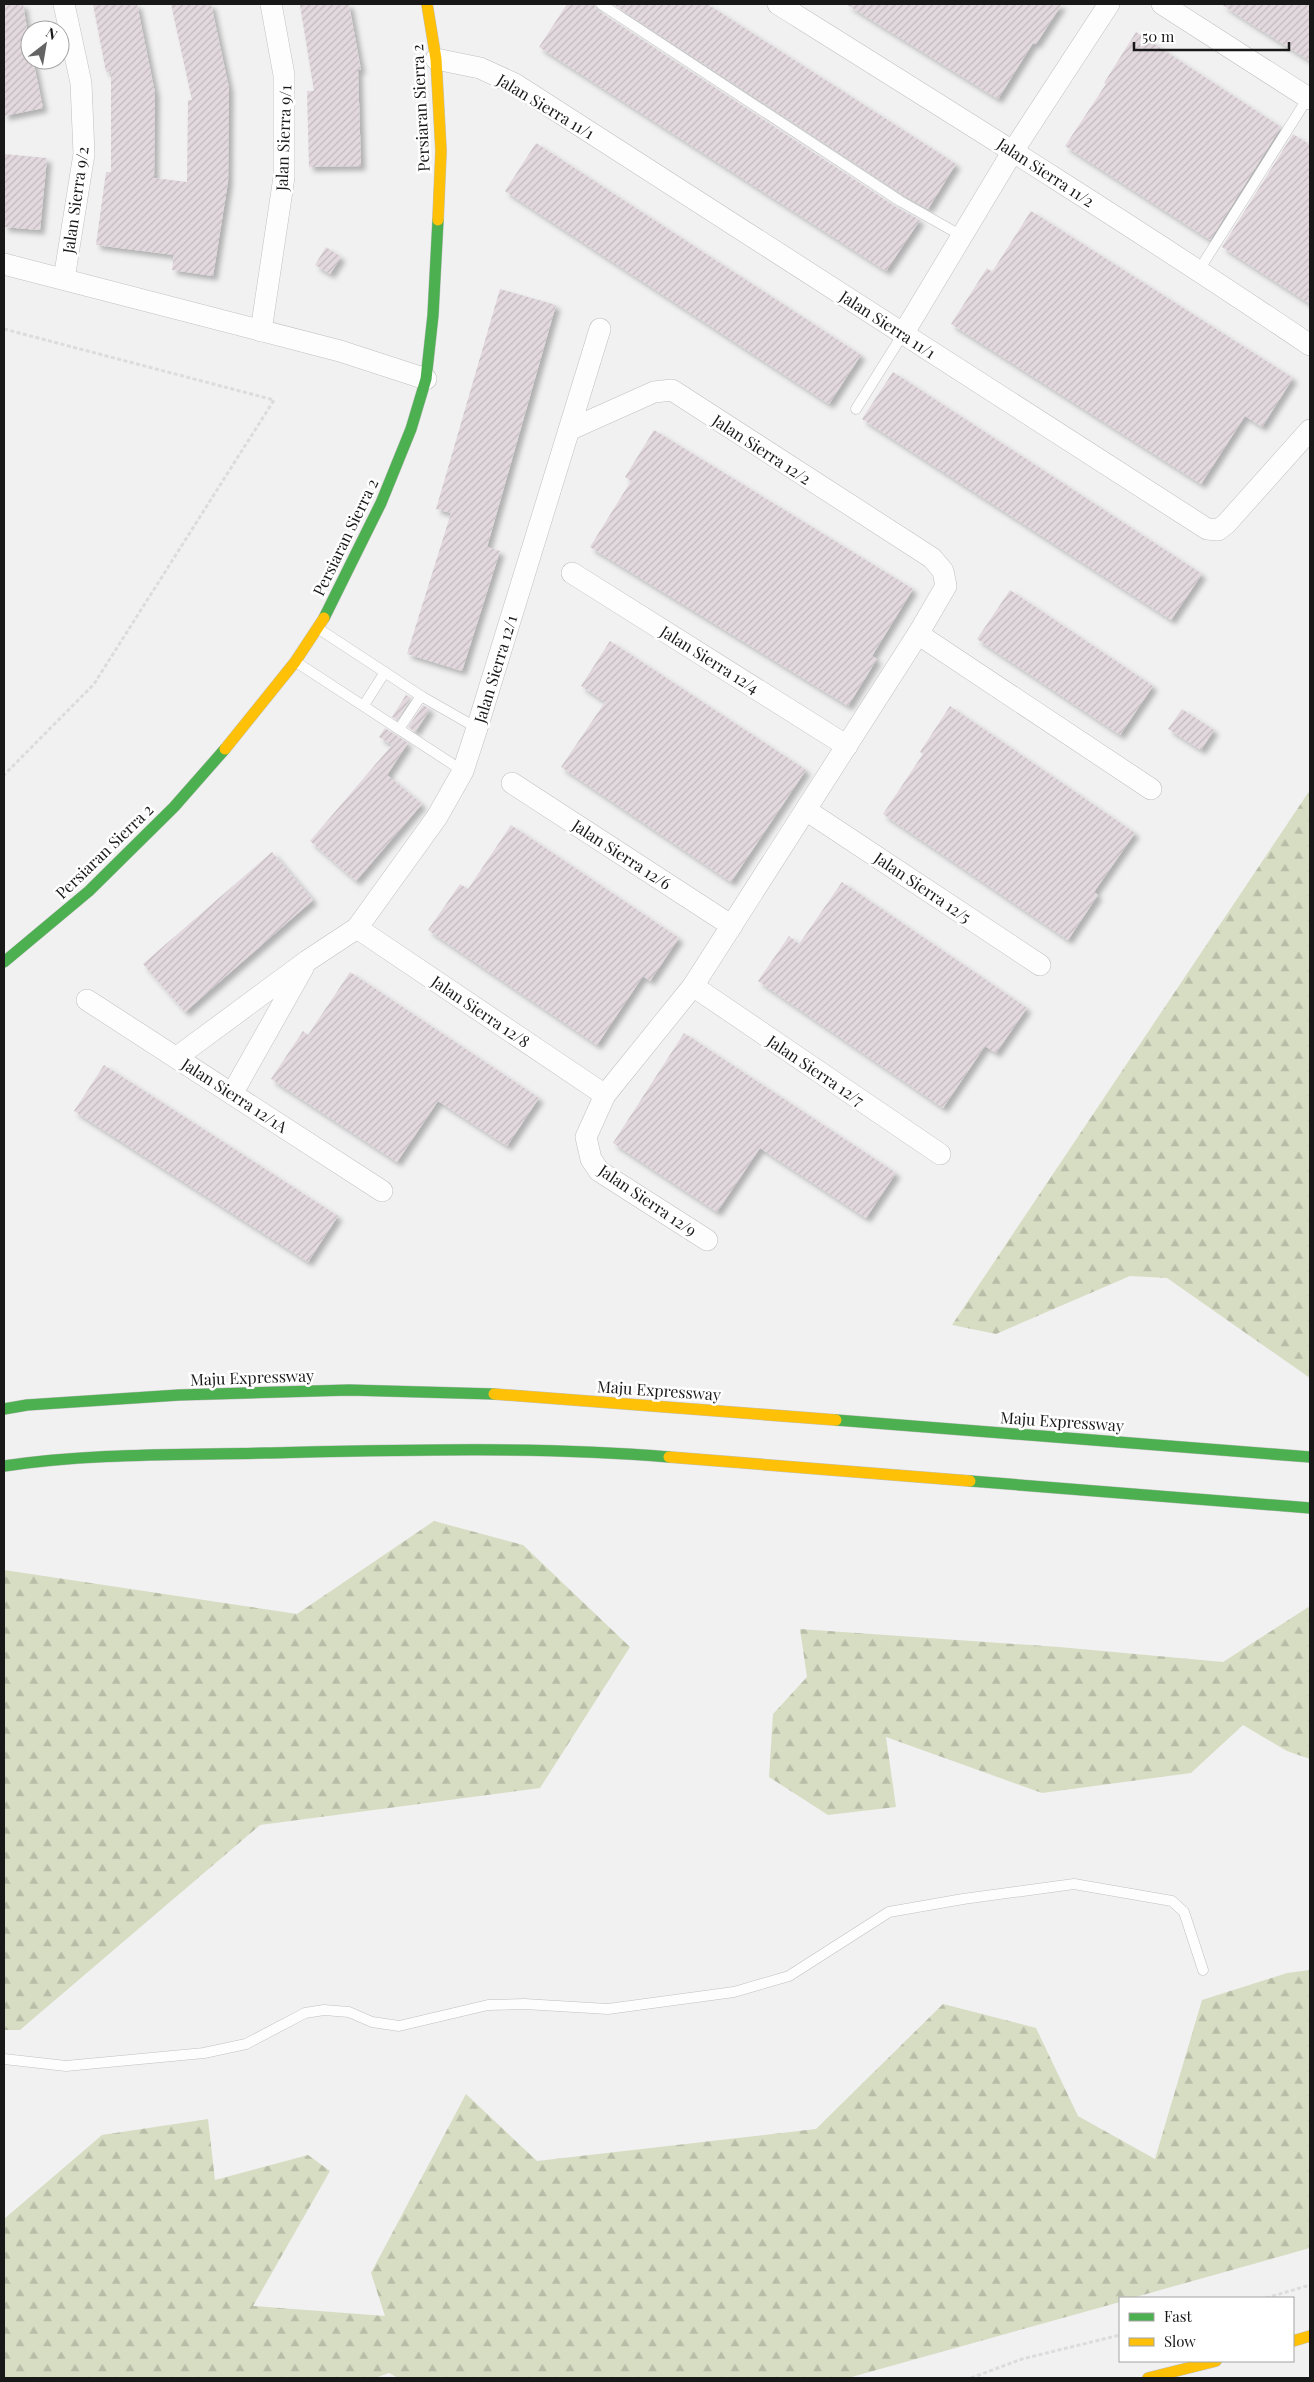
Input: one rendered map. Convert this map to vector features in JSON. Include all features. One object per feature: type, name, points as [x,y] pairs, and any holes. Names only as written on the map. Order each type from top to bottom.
[{"type":"main road","name":"Persiaran Sierra 2","points":[[4,962],[89,891],[174,807],[225,749],[295,662],[319,628],[381,503],[411,429],[426,379],[432,316],[441,151],[436,58],[427,4]]},
{"type":"main road","name":"Maju Expressway","points":[[4,1408],[179,1395],[349,1390],[518,1395],[1310,1457]]},
{"type":"main road","points":[[4,1466],[37,1461],[176,1455],[403,1450],[622,1453],[1310,1508]]},
{"type":"main road","points":[[1294,2341],[1310,2336]]},
{"type":"main road","points":[[1148,2378],[1212,2362]]},
{"type":"street","name":"Jalan Sierra 9/2","points":[[64,4],[81,83],[84,154],[64,279]]},
{"type":"street","name":"Jalan Sierra 9/1","points":[[261,331],[284,177],[284,75],[271,4]]},
{"type":"street","name":"Jalan Sierra 11/2","points":[[778,4],[1199,270],[1310,345]]},
{"type":"street","points":[[904,334],[1013,151],[1109,4]]},
{"type":"street","points":[[1162,4],[1310,97]]},
{"type":"street","name":"Jalan Sierra 11/1","points":[[436,58],[480,68],[515,84],[1207,529],[1218,530],[1226,524],[1310,430]]},
{"type":"street","points":[[4,264],[340,351],[426,379]]},
{"type":"street","name":"Jalan Sierra 12/1","points":[[176,1057],[307,961],[357,928],[437,817],[462,771],[477,728],[600,329]]},
{"type":"street","name":"Jalan Sierra 12/2","points":[[569,430],[654,392],[672,390],[932,558],[943,571],[946,586],[918,634]]},
{"type":"street","name":"Jalan Sierra 12/4","points":[[572,573],[847,746]]},
{"type":"street","points":[[605,1095],[693,986],[918,634],[1151,789]]},
{"type":"street","name":"Jalan Sierra 12/6","points":[[512,782],[732,926]]},
{"type":"street","name":"Jalan Sierra 12/5","points":[[806,810],[1040,965]]},
{"type":"street","name":"Jalan Sierra 12/8","points":[[357,928],[605,1095]]},
{"type":"street","points":[[232,1094],[307,961]]},
{"type":"street","name":"Jalan Sierra 12/7","points":[[693,986],[940,1154]]},
{"type":"street","name":"Jalan Sierra 12/1A","points":[[87,1000],[382,1190]]},
{"type":"street","name":"Jalan Sierra 12/9","points":[[605,1095],[586,1137],[591,1159],[599,1171],[707,1240]]},
{"type":"lane","points":[[601,4],[900,201],[962,236]]},
{"type":"lane","points":[[1199,270],[1310,97]]},
{"type":"lane","points":[[856,409],[904,334]]},
{"type":"lane","points":[[319,628],[421,696],[477,728]]},
{"type":"lane","points":[[295,662],[462,771]]},
{"type":"lane","points":[[364,706],[385,672]]},
{"type":"lane","points":[[399,729],[421,696]]},
{"type":"lane","points":[[4,2059],[66,2066],[204,2053],[246,2044],[305,2013],[324,2010],[349,2012],[372,2022],[399,2026],[488,2005],[524,2004],[608,2009],[734,1992],[789,1976],[889,1912],[963,1899],[1074,1884],[1172,1901],[1184,1912],[1203,1970]]},
{"type":"path","points":[[4,329],[274,400],[94,684],[4,775]]},
{"type":"path","points":[[1269,2297],[1310,2285]]},
{"type":"path","points":[[971,2378],[1022,2359],[1119,2335]]},
{"type":"green space","points":[[1310,790],[1310,1378],[1167,1278],[1130,1276],[996,1334],[952,1325]]},
{"type":"green space","points":[[434,1521],[523,1545],[630,1647],[540,1788],[260,1825],[20,2030],[4,2030],[4,1570],[297,1614]]},
{"type":"green space","points":[[1310,1606],[1310,1759],[1287,1751],[1243,1725],[1191,1773],[1042,1793],[886,1737],[896,1807],[828,1815],[769,1777],[773,1714],[807,1677],[800,1629],[1059,1647],[1223,1662]]},
{"type":"green space","points":[[1310,1970],[1310,2248],[1136,2297],[1119,2297],[1119,2302],[848,2378],[398,2378],[389,2373],[375,2378],[4,2378],[4,2219],[102,2135],[208,2119],[215,2180],[308,2155],[330,2171],[253,2306],[385,2316],[371,2273],[466,2094],[537,2161],[816,2129],[943,2004],[1036,2028],[1078,2116],[1155,2159],[1202,2000],[1287,1973]]},
{"type":"building","points":[[4,4],[23,4],[26,20],[20,20],[20,70],[35,70],[43,108],[4,116]]},
{"type":"building","points":[[93,4],[137,4],[155,93],[154,178],[187,182],[188,100],[192,100],[171,4],[211,4],[229,88],[228,182],[213,276],[172,270],[174,255],[96,245],[106,172],[111,172],[111,71],[106,72]]},
{"type":"building","points":[[349,4],[361,70],[358,70],[361,166],[309,167],[307,91],[314,91],[300,5]]},
{"type":"building","points":[[567,4],[594,4],[597,10],[896,207],[920,220],[886,271],[539,47]]},
{"type":"building","points":[[613,4],[707,4],[956,164],[928,209]]},
{"type":"building","points":[[846,4],[1062,4],[1036,44],[1033,43],[998,99]]},
{"type":"building","points":[[1221,4],[1310,4],[1310,61],[1253,25]]},
{"type":"building","points":[[1136,32],[1281,127],[1210,240],[1065,146],[1106,84],[1104,83]]},
{"type":"building","points":[[1293,134],[1310,145],[1310,304],[1222,247]]},
{"type":"building","points":[[536,143],[861,355],[829,404],[505,191]]},
{"type":"building","points":[[4,154],[47,158],[40,230],[4,227]]},
{"type":"building","points":[[1031,211],[1293,378],[1262,427],[1245,416],[1201,484],[951,324],[987,268],[992,272]]},
{"type":"building","points":[[326,247],[341,257],[330,274],[315,265]]},
{"type":"building","points":[[500,289],[556,305],[487,547],[500,551],[462,671],[407,654],[451,513],[436,509]]},
{"type":"building","points":[[893,372],[1202,574],[1171,620],[862,419]]},
{"type":"building","points":[[654,430],[913,589],[872,656],[877,659],[848,706],[590,547],[631,481],[625,477]]},
{"type":"building","points":[[1010,590],[1153,686],[1120,735],[977,639]]},
{"type":"building","points":[[610,641],[806,770],[731,882],[561,767],[605,702],[581,686]]},
{"type":"building","points":[[406,695],[411,698],[397,720],[392,717]]},
{"type":"building","points":[[423,705],[430,709],[415,732],[408,727]]},
{"type":"building","points":[[950,706],[1135,833],[1094,892],[1098,895],[1068,940],[883,814],[923,754],[920,752]]},
{"type":"building","points":[[1182,709],[1214,730],[1201,750],[1168,729]]},
{"type":"building","points":[[385,728],[408,743],[387,775],[422,804],[356,881],[310,841],[392,745],[379,737]]},
{"type":"building","points":[[511,825],[679,938],[650,981],[643,976],[597,1045],[428,930],[460,884],[468,889]]},
{"type":"building","points":[[272,852],[313,900],[185,1012],[143,964]]},
{"type":"building","points":[[842,882],[1027,1008],[996,1053],[985,1046],[943,1108],[758,981],[789,936],[799,944]]},
{"type":"building","points":[[350,972],[539,1098],[507,1146],[438,1101],[397,1162],[271,1079],[303,1031],[308,1035]]},
{"type":"building","points":[[684,1033],[896,1173],[866,1218],[760,1148],[717,1212],[613,1143]]},
{"type":"building","points":[[104,1065],[338,1216],[308,1262],[74,1111]]},
{"type":"traffic: fast","points":[[324,618],[381,503],[411,429],[426,379],[433,315],[438,220]]},
{"type":"traffic: fast","points":[[4,962],[89,891],[174,807],[225,749]]},
{"type":"traffic: fast","points":[[4,1409],[27,1405],[179,1395],[349,1390],[494,1394]]},
{"type":"traffic: fast","points":[[836,1420],[1310,1457]]},
{"type":"traffic: fast","points":[[4,1466],[134,1455],[416,1450],[568,1451],[669,1457]]},
{"type":"traffic: fast","points":[[970,1481],[1310,1508]]},
{"type":"traffic: slow","points":[[427,4],[436,59],[441,151],[438,220]]},
{"type":"traffic: slow","points":[[225,749],[295,662],[324,618]]},
{"type":"traffic: slow","points":[[494,1394],[836,1420]]},
{"type":"traffic: slow","points":[[669,1457],[970,1481]]},
{"type":"traffic: slow","points":[[1294,2341],[1310,2336]]},
{"type":"traffic: slow","points":[[1148,2378],[1212,2362]]}]
